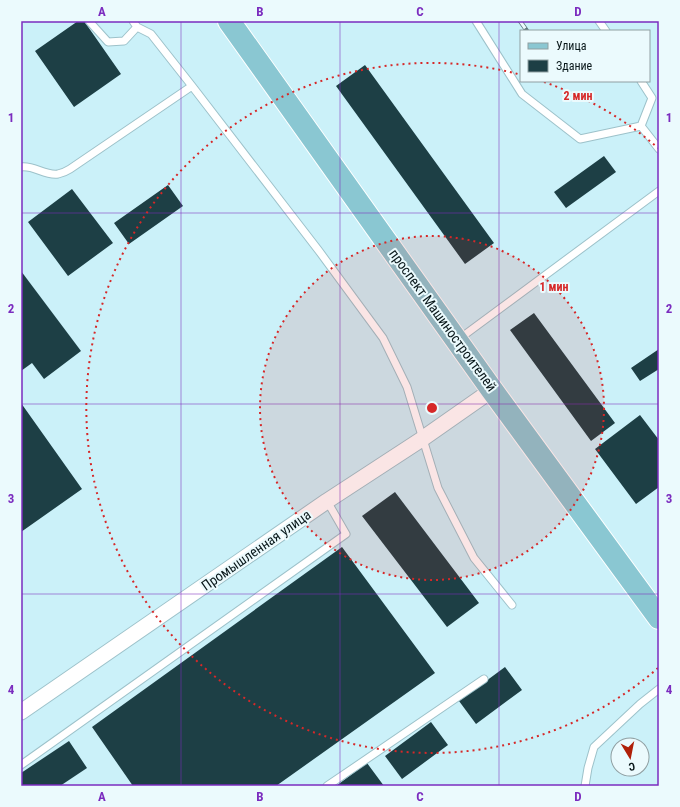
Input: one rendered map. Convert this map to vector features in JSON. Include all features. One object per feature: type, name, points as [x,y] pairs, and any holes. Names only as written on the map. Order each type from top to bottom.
[{"type":"main road","name":"проспект Машиностроителей","points":[[229,21],[492,390],[659,618]]},
{"type":"street","name":"Промышленная улица","points":[[21,712],[327,501],[422,439],[492,390]]},
{"type":"lane","points":[[89,21],[108,42],[124,41],[135,24],[151,34],[319,251],[383,338],[407,387],[438,488],[474,558],[512,605]]},
{"type":"lane","points":[[476,21],[522,94],[580,139],[641,126]]},
{"type":"lane","points":[[599,21],[605,30]]},
{"type":"lane","points":[[641,126],[652,98],[642,82]]},
{"type":"lane","points":[[21,167],[29,166],[50,174],[59,174],[70,169],[192,86]]},
{"type":"lane","points":[[641,126],[659,150]]},
{"type":"lane","points":[[457,340],[659,192]]},
{"type":"lane","points":[[21,766],[346,534],[327,501]]},
{"type":"lane","points":[[327,786],[484,679]]},
{"type":"lane","points":[[585,786],[594,747],[640,704],[659,689]]},
{"type":"building","points":[[78,21],[84,21],[121,74],[74,107],[35,51]]},
{"type":"building","points":[[365,65],[494,243],[465,264],[336,86]]},
{"type":"building","points":[[604,156],[616,172],[566,208],[554,192]]},
{"type":"building","points":[[168,185],[183,206],[129,244],[114,223]]},
{"type":"building","points":[[72,189],[113,243],[68,276],[28,222]]},
{"type":"building","points":[[21,271],[81,351],[44,379],[32,363],[21,371]]},
{"type":"building","points":[[534,313],[615,423],[591,441],[510,330]]},
{"type":"building","points":[[659,349],[659,369],[640,381],[631,368]]},
{"type":"building","points":[[21,403],[82,489],[21,532]]},
{"type":"building","points":[[640,415],[659,440],[659,487],[636,504],[595,449]]},
{"type":"building","points":[[395,492],[479,603],[447,627],[362,516]]},
{"type":"building","points":[[342,547],[435,673],[276,786],[133,786],[92,727]]},
{"type":"building","points":[[505,667],[522,690],[476,724],[459,701]]},
{"type":"building","points":[[431,722],[448,745],[402,779],[385,756]]},
{"type":"building","points":[[69,741],[87,768],[60,786],[21,786],[21,773]]},
{"type":"building","points":[[367,763],[384,786],[336,786]]},
{"type":"railway","points":[[520,21],[526,30]]}]
